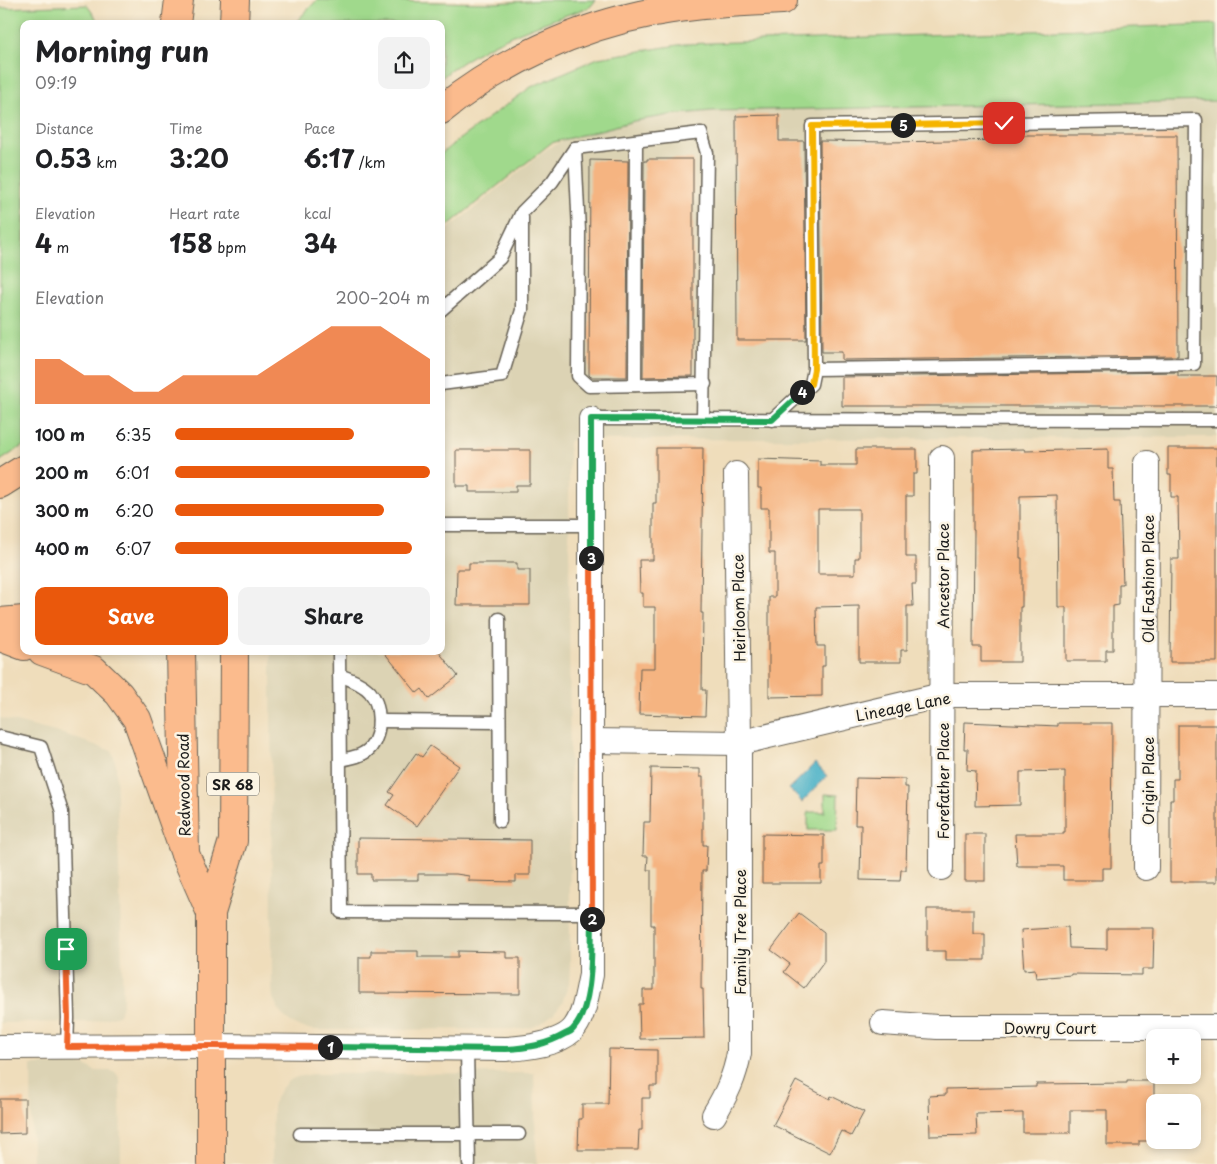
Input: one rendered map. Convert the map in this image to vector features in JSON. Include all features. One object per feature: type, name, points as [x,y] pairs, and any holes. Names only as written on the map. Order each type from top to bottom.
[{"type":"main road","points":[[177,20],[181,0]]},
{"type":"main road","points":[[181,0],[182,20]]},
{"type":"main road","points":[[234,0],[234,20]]},
{"type":"main road","points":[[445,107],[521,57],[564,39],[608,24],[653,12],[723,2],[783,0]]},
{"type":"main road","points":[[0,484],[20,472]]},
{"type":"main road","points":[[0,622],[20,620]]},
{"type":"main road","points":[[0,637],[20,644]]},
{"type":"main road","points":[[53,655],[94,670],[119,694],[137,719],[184,854]]},
{"type":"main road","name":"Redwood Road","points":[[181,655],[184,854],[211,912]]},
{"type":"main road","name":"Redwood Road","points":[[211,1164],[211,912],[233,841],[234,655]]},
{"type":"street","points":[[0,1047],[212,1046],[506,1049],[530,1048],[548,1043],[574,1029],[582,1014],[591,975],[591,419]]},
{"type":"street","name":"Ancestor Place","points":[[942,458],[942,695]]},
{"type":"street","name":"Old Fashion Place","points":[[1147,463],[1147,694]]},
{"type":"street","name":"Heirloom Place","points":[[736,474],[739,742]]},
{"type":"street","name":"Origin Place","points":[[1146,868],[1147,694]]},
{"type":"street","name":"Lineage Lane","points":[[591,741],[739,742],[942,695],[1217,694]]},
{"type":"street","name":"Forefather Place","points":[[941,868],[942,695]]},
{"type":"street","name":"Family Tree Place","points":[[714,1115],[728,1091],[736,1071],[739,1053],[739,742]]},
{"type":"street","name":"Dowry Court","points":[[883,1023],[936,1027],[1217,1027]]},
{"type":"lane","points":[[772,420],[811,384],[814,369],[812,126],[1196,120],[1194,364],[814,369]]},
{"type":"lane","points":[[445,306],[500,258],[522,212],[552,182],[575,148],[701,133],[708,154],[704,419]]},
{"type":"lane","points":[[635,385],[636,141]]},
{"type":"lane","points":[[575,148],[578,231],[578,376],[589,386],[705,384]]},
{"type":"lane","points":[[445,383],[502,376],[522,310],[522,212]]},
{"type":"lane","points":[[591,419],[1217,420]]},
{"type":"lane","points":[[445,525],[591,525]]},
{"type":"lane","points":[[499,619],[500,821]]},
{"type":"lane","points":[[339,655],[341,912],[592,913]]},
{"type":"lane","points":[[339,675],[356,682],[370,692],[376,706],[379,721],[376,737],[371,747],[357,756],[340,760]]},
{"type":"lane","points":[[379,721],[499,722]]},
{"type":"lane","points":[[0,737],[41,747],[62,812],[68,1018],[67,1047]]},
{"type":"lane","points":[[467,1048],[469,1164]]},
{"type":"lane","points":[[300,1134],[519,1134]]},
{"type":"shaded area","points":[[1217,101],[1217,437],[569,440],[570,966],[569,983],[562,1003],[544,1021],[533,1027],[522,1029],[313,1030],[293,1024],[281,1014],[273,998],[272,987],[271,655],[445,655],[445,232],[547,149],[566,139],[634,121],[711,111]]},
{"type":"shaded area","points":[[0,718],[63,734],[112,751],[116,765],[123,1000],[119,1015],[92,1022],[0,1023]]},
{"type":"shaded area","points":[[31,1065],[85,1065],[95,1071],[116,1073],[120,1079],[121,1164],[32,1164]]},
{"type":"shaded area","points":[[534,1073],[538,1164],[272,1164],[273,1107],[275,1098],[288,1081],[297,1077],[312,1074]]},
{"type":"green space","points":[[317,0],[494,3],[596,0],[590,7],[493,44],[445,75],[445,20],[298,20]]},
{"type":"green space","points":[[87,5],[97,20],[20,20],[20,448],[0,461],[0,8]]},
{"type":"green space","points":[[1217,24],[1217,101],[711,111],[670,115],[634,121],[551,143],[445,228],[445,151],[454,143],[531,87],[598,58],[684,44]]},
{"type":"green space","points":[[825,794],[838,795],[837,830],[808,830],[808,812],[825,812]]},
{"type":"water","points":[[815,763],[827,776],[802,802],[789,789]]},
{"type":"building","points":[[779,115],[779,141],[804,141],[806,340],[737,340],[736,116]]},
{"type":"building","points":[[1008,135],[1177,135],[1178,356],[842,360],[842,352],[822,352],[820,141],[1008,140]]},
{"type":"building","points":[[647,159],[693,159],[693,376],[643,377],[644,161],[647,161]]},
{"type":"building","points":[[590,160],[628,161],[627,377],[591,377],[589,375]]},
{"type":"building","points":[[1178,372],[1178,376],[1217,376],[1217,406],[842,406],[842,377]]},
{"type":"building","points":[[656,448],[703,448],[701,613],[703,613],[702,690],[706,690],[705,716],[639,714],[640,668],[655,668],[655,607],[643,607],[643,593],[640,593],[639,560],[653,560],[653,503],[656,503]]},
{"type":"building","points":[[1168,448],[1217,448],[1217,662],[1170,662],[1171,559],[1179,559],[1178,497],[1171,497],[1171,475],[1168,475]]},
{"type":"building","points":[[856,449],[917,449],[917,474],[913,474],[913,496],[906,496],[906,557],[916,557],[916,584],[912,584],[913,606],[907,606],[907,650],[901,650],[901,662],[859,662],[859,606],[816,607],[817,646],[825,646],[825,666],[822,666],[822,696],[769,697],[769,597],[775,597],[775,553],[769,553],[769,508],[761,508],[761,488],[758,488],[758,459],[820,461],[820,465],[856,465]],"holes":[[[818,509],[859,509],[859,558],[855,558],[855,574],[818,574]]]},
{"type":"building","points":[[1024,449],[1025,451],[1108,449],[1108,469],[1113,469],[1114,502],[1120,502],[1123,584],[1119,584],[1119,605],[1113,606],[1113,650],[1106,650],[1106,661],[1066,661],[1066,607],[1058,607],[1057,495],[1020,496],[1022,607],[1020,607],[1020,662],[981,662],[981,647],[973,647],[973,450]]},
{"type":"building","points":[[456,450],[530,450],[530,485],[516,485],[516,492],[469,492],[469,486],[456,486]]},
{"type":"building","points":[[469,563],[517,563],[517,570],[530,570],[530,605],[456,605],[457,569],[469,569]]},
{"type":"building","points":[[386,655],[441,655],[458,676],[429,699],[422,689],[417,693]]},
{"type":"building","points":[[965,722],[1058,726],[1058,723],[1112,723],[1111,868],[1102,868],[1102,880],[1063,880],[1063,866],[1017,866],[1015,834],[1063,834],[1065,832],[1065,771],[1020,772],[1020,805],[975,806],[976,771],[967,770],[968,749],[964,749]]},
{"type":"building","points":[[1178,725],[1217,725],[1217,882],[1170,882],[1170,800],[1173,800],[1173,779],[1178,779]]},
{"type":"building","points":[[430,746],[459,766],[417,826],[387,805],[394,795],[389,792],[416,753],[422,757]]},
{"type":"building","points":[[651,768],[700,769],[700,777],[703,777],[703,845],[707,845],[706,871],[702,871],[701,989],[703,989],[704,1038],[640,1039],[639,1004],[643,1004],[643,990],[654,990],[654,925],[651,925],[651,870],[647,870],[648,856],[643,856],[644,822],[650,822]]},
{"type":"building","points":[[856,778],[905,779],[905,787],[908,787],[906,870],[901,870],[900,881],[860,880],[861,825],[855,825]]},
{"type":"building","points":[[762,834],[824,835],[824,866],[821,866],[821,883],[762,883]]},
{"type":"building","points":[[965,834],[985,834],[985,881],[965,881]]},
{"type":"building","points":[[358,838],[530,840],[530,875],[516,875],[516,882],[469,881],[469,876],[456,874],[418,874],[418,880],[371,880],[371,874],[358,874]]},
{"type":"building","points":[[927,909],[973,909],[973,934],[985,934],[985,960],[946,960],[946,951],[927,951]]},
{"type":"building","points":[[799,913],[824,932],[824,961],[804,988],[784,972],[790,964],[771,950]]},
{"type":"building","points":[[1068,927],[1069,948],[1107,949],[1107,928],[1154,928],[1153,969],[1142,969],[1142,975],[1071,974],[1036,978],[1035,969],[1024,970],[1021,930]]},
{"type":"building","points":[[371,951],[418,951],[418,957],[458,957],[458,951],[506,952],[506,958],[520,958],[520,994],[359,993],[359,957],[371,957]]},
{"type":"building","points":[[609,1049],[657,1050],[657,1086],[650,1086],[650,1098],[642,1098],[642,1130],[639,1130],[638,1150],[578,1150],[579,1119],[582,1119],[582,1104],[608,1104]]},
{"type":"building","points":[[796,1081],[830,1099],[831,1096],[864,1112],[851,1136],[841,1131],[830,1153],[773,1125]]},
{"type":"building","points":[[1127,1081],[1146,1081],[1146,1084],[1154,1084],[1154,1094],[1146,1094],[1146,1141],[1139,1141],[1139,1145],[1107,1145],[1107,1110],[1070,1110],[1070,1133],[1023,1133],[1023,1113],[976,1114],[977,1135],[930,1136],[929,1096],[946,1095],[946,1089],[1036,1087],[1036,1084],[1127,1083]]},
{"type":"building","points":[[0,1099],[25,1099],[25,1133],[0,1134]]},
{"type":"route","points":[[66,949],[67,1047],[212,1046],[506,1049],[530,1048],[548,1043],[574,1029],[582,1014],[591,975],[591,419],[772,420],[811,384],[814,369],[812,126],[1004,123]]}]
